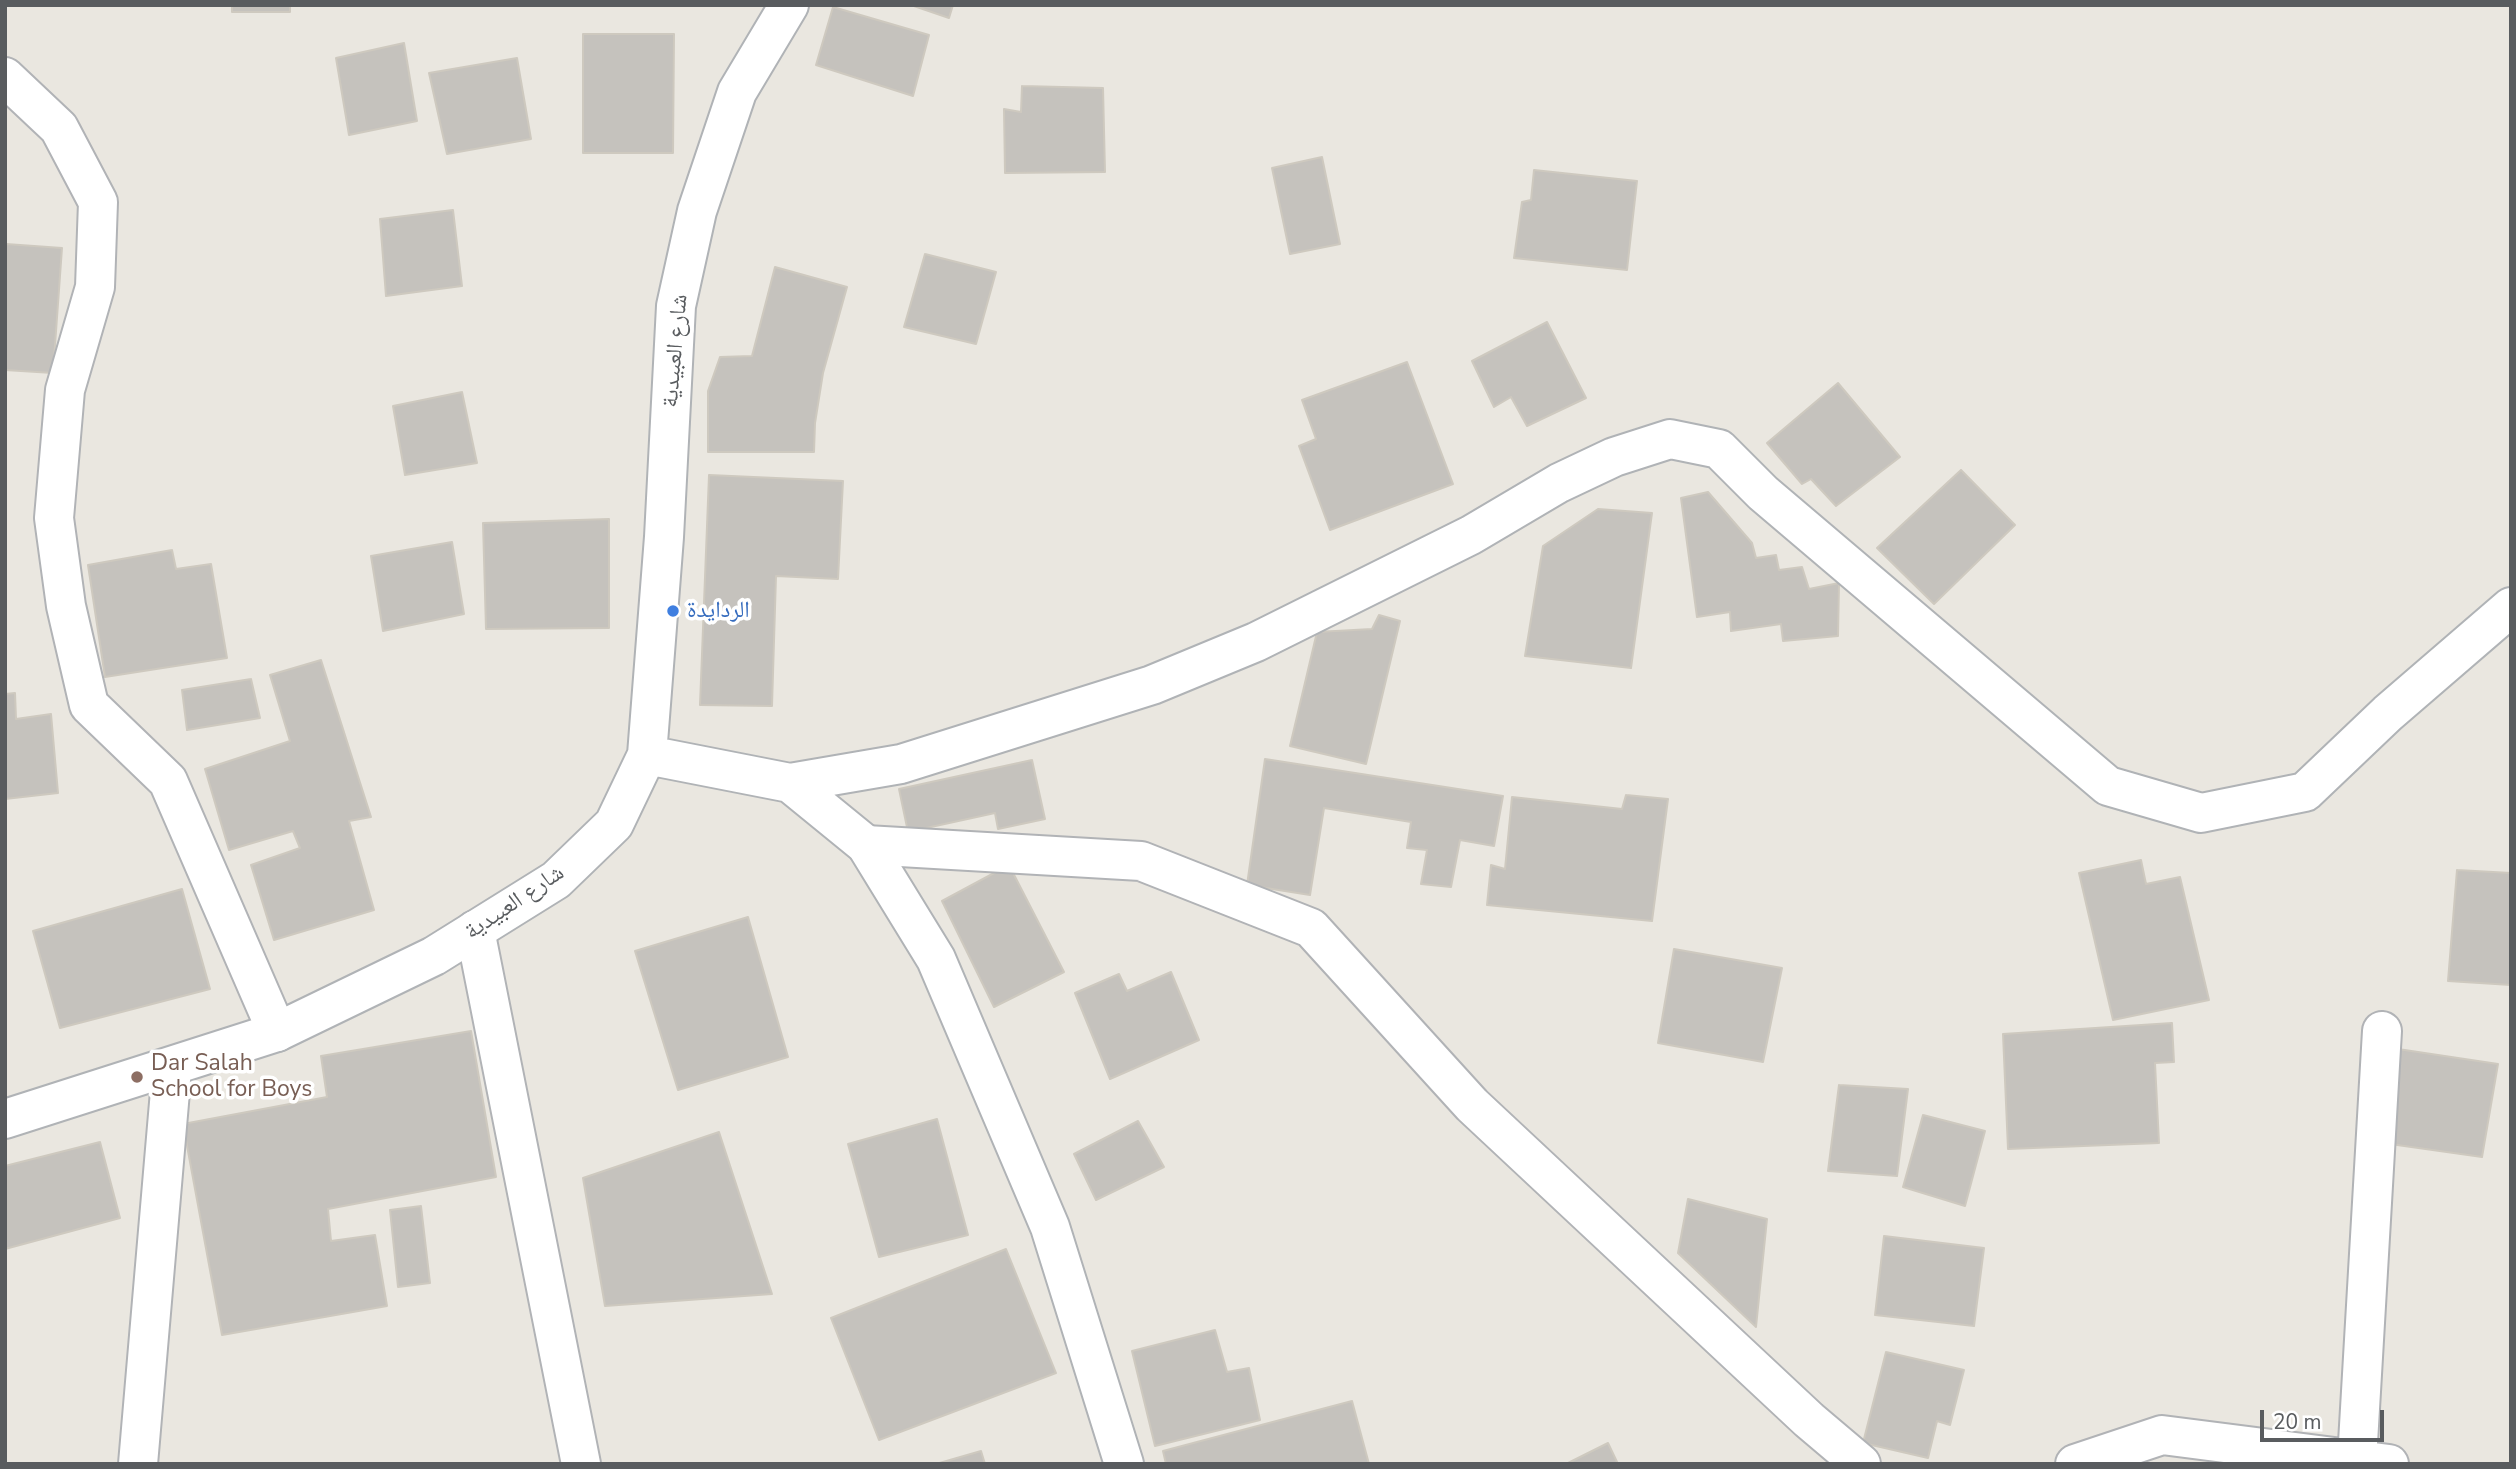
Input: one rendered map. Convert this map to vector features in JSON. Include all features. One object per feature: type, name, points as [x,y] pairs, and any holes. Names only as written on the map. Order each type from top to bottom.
[{"type":"street","name":"شارع العبيدية","points":[[5,1119],[172,1068],[277,1032],[434,956],[556,880],[614,824],[647,755],[664,537],[676,306],[697,211],[737,92],[789,5]]},
{"type":"street","points":[[5,77],[59,128],[98,202],[95,287],[65,390],[54,518],[66,606],[89,705],[168,781],[277,1032]]},
{"type":"street","points":[[647,755],[790,783],[901,764],[1152,685],[1256,642],[1471,535],[1559,482],[1614,457],[1670,439],[1719,449],[1763,493],[2108,786],[2201,813],[2305,792],[2388,713],[2511,607]]},
{"type":"street","points":[[790,783],[866,845],[936,959],[1050,1227],[1124,1464]]},
{"type":"street","points":[[866,845],[1141,861],[1311,928],[1472,1105],[1808,1420],[1861,1464]]},
{"type":"street","points":[[475,930],[581,1464]]},
{"type":"street","points":[[2074,1464],[2162,1435],[2273,1458],[2373,1462],[2382,1031]]},
{"type":"street","points":[[138,1464],[172,1068]]},
{"type":"building","points":[[232,5],[290,5],[290,12],[232,12]]},
{"type":"building","points":[[911,5],[953,5],[949,18]]},
{"type":"building","points":[[833,7],[929,35],[913,96],[816,65]]},
{"type":"building","points":[[583,34],[674,34],[673,153],[583,153]]},
{"type":"building","points":[[404,43],[417,121],[349,135],[336,58]]},
{"type":"building","points":[[517,58],[531,139],[447,154],[429,73]]},
{"type":"building","points":[[1022,86],[1103,88],[1105,172],[1005,173],[1004,109],[1021,112]]},
{"type":"building","points":[[1322,157],[1340,244],[1290,254],[1272,168]]},
{"type":"building","points":[[1534,170],[1637,181],[1627,270],[1514,258],[1522,202],[1531,200]]},
{"type":"building","points":[[453,210],[462,286],[386,296],[380,219]]},
{"type":"building","points":[[6,244],[62,248],[53,373],[5,370]]},
{"type":"building","points":[[925,254],[996,272],[976,344],[904,327]]},
{"type":"building","points":[[775,267],[847,287],[823,373],[815,423],[814,452],[708,452],[708,391],[720,357],[752,356]]},
{"type":"building","points":[[1547,322],[1586,398],[1527,426],[1511,397],[1494,407],[1472,361]]},
{"type":"building","points":[[1407,362],[1453,484],[1330,530],[1299,446],[1316,439],[1302,400]]},
{"type":"building","points":[[1838,383],[1900,457],[1836,506],[1811,479],[1802,484],[1767,443]]},
{"type":"building","points":[[462,392],[477,463],[405,475],[393,406]]},
{"type":"building","points":[[1961,470],[2015,525],[1934,604],[1877,548]]},
{"type":"building","points":[[709,475],[843,481],[838,579],[776,576],[772,706],[700,705]]},
{"type":"building","points":[[1708,492],[1752,543],[1756,558],[1776,555],[1779,570],[1802,567],[1809,589],[1839,583],[1838,636],[1783,641],[1781,624],[1731,631],[1730,612],[1697,617],[1681,498]]},
{"type":"building","points":[[1598,509],[1652,513],[1631,668],[1525,656],[1543,546]]},
{"type":"building","points":[[609,519],[609,628],[486,629],[483,523]]},
{"type":"building","points":[[452,542],[464,614],[383,631],[371,556]]},
{"type":"building","points":[[172,550],[176,569],[211,564],[227,658],[105,677],[88,565]]},
{"type":"building","points":[[1379,615],[1400,621],[1366,764],[1290,746],[1317,632],[1372,629]]},
{"type":"building","points":[[321,660],[371,817],[349,821],[374,910],[274,940],[251,865],[300,848],[293,831],[229,850],[205,769],[290,741],[270,675]]},
{"type":"building","points":[[251,679],[260,718],[187,730],[182,690]]},
{"type":"building","points":[[15,693],[16,719],[51,714],[58,793],[5,799],[5,694]]},
{"type":"building","points":[[1265,759],[1503,796],[1494,846],[1460,840],[1451,887],[1421,884],[1427,850],[1407,848],[1411,822],[1324,808],[1310,895],[1247,885]]},
{"type":"building","points":[[1032,760],[1045,819],[998,829],[995,813],[908,832],[899,789]]},
{"type":"building","points":[[1626,795],[1668,799],[1652,921],[1487,905],[1491,865],[1505,869],[1512,797],[1622,809]]},
{"type":"building","points":[[2141,860],[2146,884],[2180,877],[2209,1000],[2113,1020],[2079,873]]},
{"type":"building","points":[[1009,865],[1064,972],[994,1007],[942,901]]},
{"type":"building","points":[[2457,870],[2511,873],[2511,985],[2448,981]]},
{"type":"building","points":[[182,889],[210,989],[60,1028],[33,931]]},
{"type":"building","points":[[748,917],[788,1057],[678,1090],[635,951]]},
{"type":"building","points":[[1674,949],[1782,968],[1763,1062],[1658,1043]]},
{"type":"building","points":[[1171,972],[1199,1040],[1110,1079],[1075,993],[1119,974],[1127,991]]},
{"type":"building","points":[[2172,1023],[2174,1062],[2155,1063],[2159,1143],[2008,1149],[2003,1034]]},
{"type":"building","points":[[471,1031],[496,1177],[328,1209],[331,1241],[375,1235],[387,1306],[222,1335],[183,1124],[327,1097],[321,1056]]},
{"type":"building","points":[[2398,1049],[2498,1064],[2482,1157],[2383,1143]]},
{"type":"building","points":[[1839,1085],[1908,1089],[1897,1176],[1828,1171]]},
{"type":"building","points":[[1923,1115],[1985,1131],[1965,1206],[1903,1187]]},
{"type":"building","points":[[937,1119],[968,1235],[879,1257],[848,1144]]},
{"type":"building","points":[[1138,1121],[1164,1167],[1096,1200],[1074,1154]]},
{"type":"building","points":[[719,1132],[772,1294],[605,1306],[583,1178]]},
{"type":"building","points":[[100,1142],[120,1218],[5,1249],[5,1166]]},
{"type":"building","points":[[1688,1199],[1767,1219],[1756,1327],[1678,1253]]},
{"type":"building","points":[[421,1206],[430,1283],[398,1287],[390,1210]]},
{"type":"building","points":[[1884,1236],[1984,1248],[1974,1326],[1875,1315]]},
{"type":"building","points":[[1006,1249],[1056,1373],[879,1440],[831,1318]]},
{"type":"building","points":[[1215,1330],[1227,1372],[1249,1368],[1260,1420],[1155,1446],[1132,1351]]},
{"type":"building","points":[[1886,1352],[1964,1370],[1950,1425],[1937,1421],[1928,1458],[1863,1443]]},
{"type":"building","points":[[1352,1401],[1369,1464],[1166,1464],[1163,1451]]},
{"type":"building","points":[[1608,1443],[1618,1464],[1566,1464]]},
{"type":"building","points":[[981,1451],[985,1464],[936,1464]]},
{"type":"place","name":"الردايدة","points":[[673,611]]},
{"type":"place","name":"Dar Salah School for Boys","points":[[137,1077]]}]
